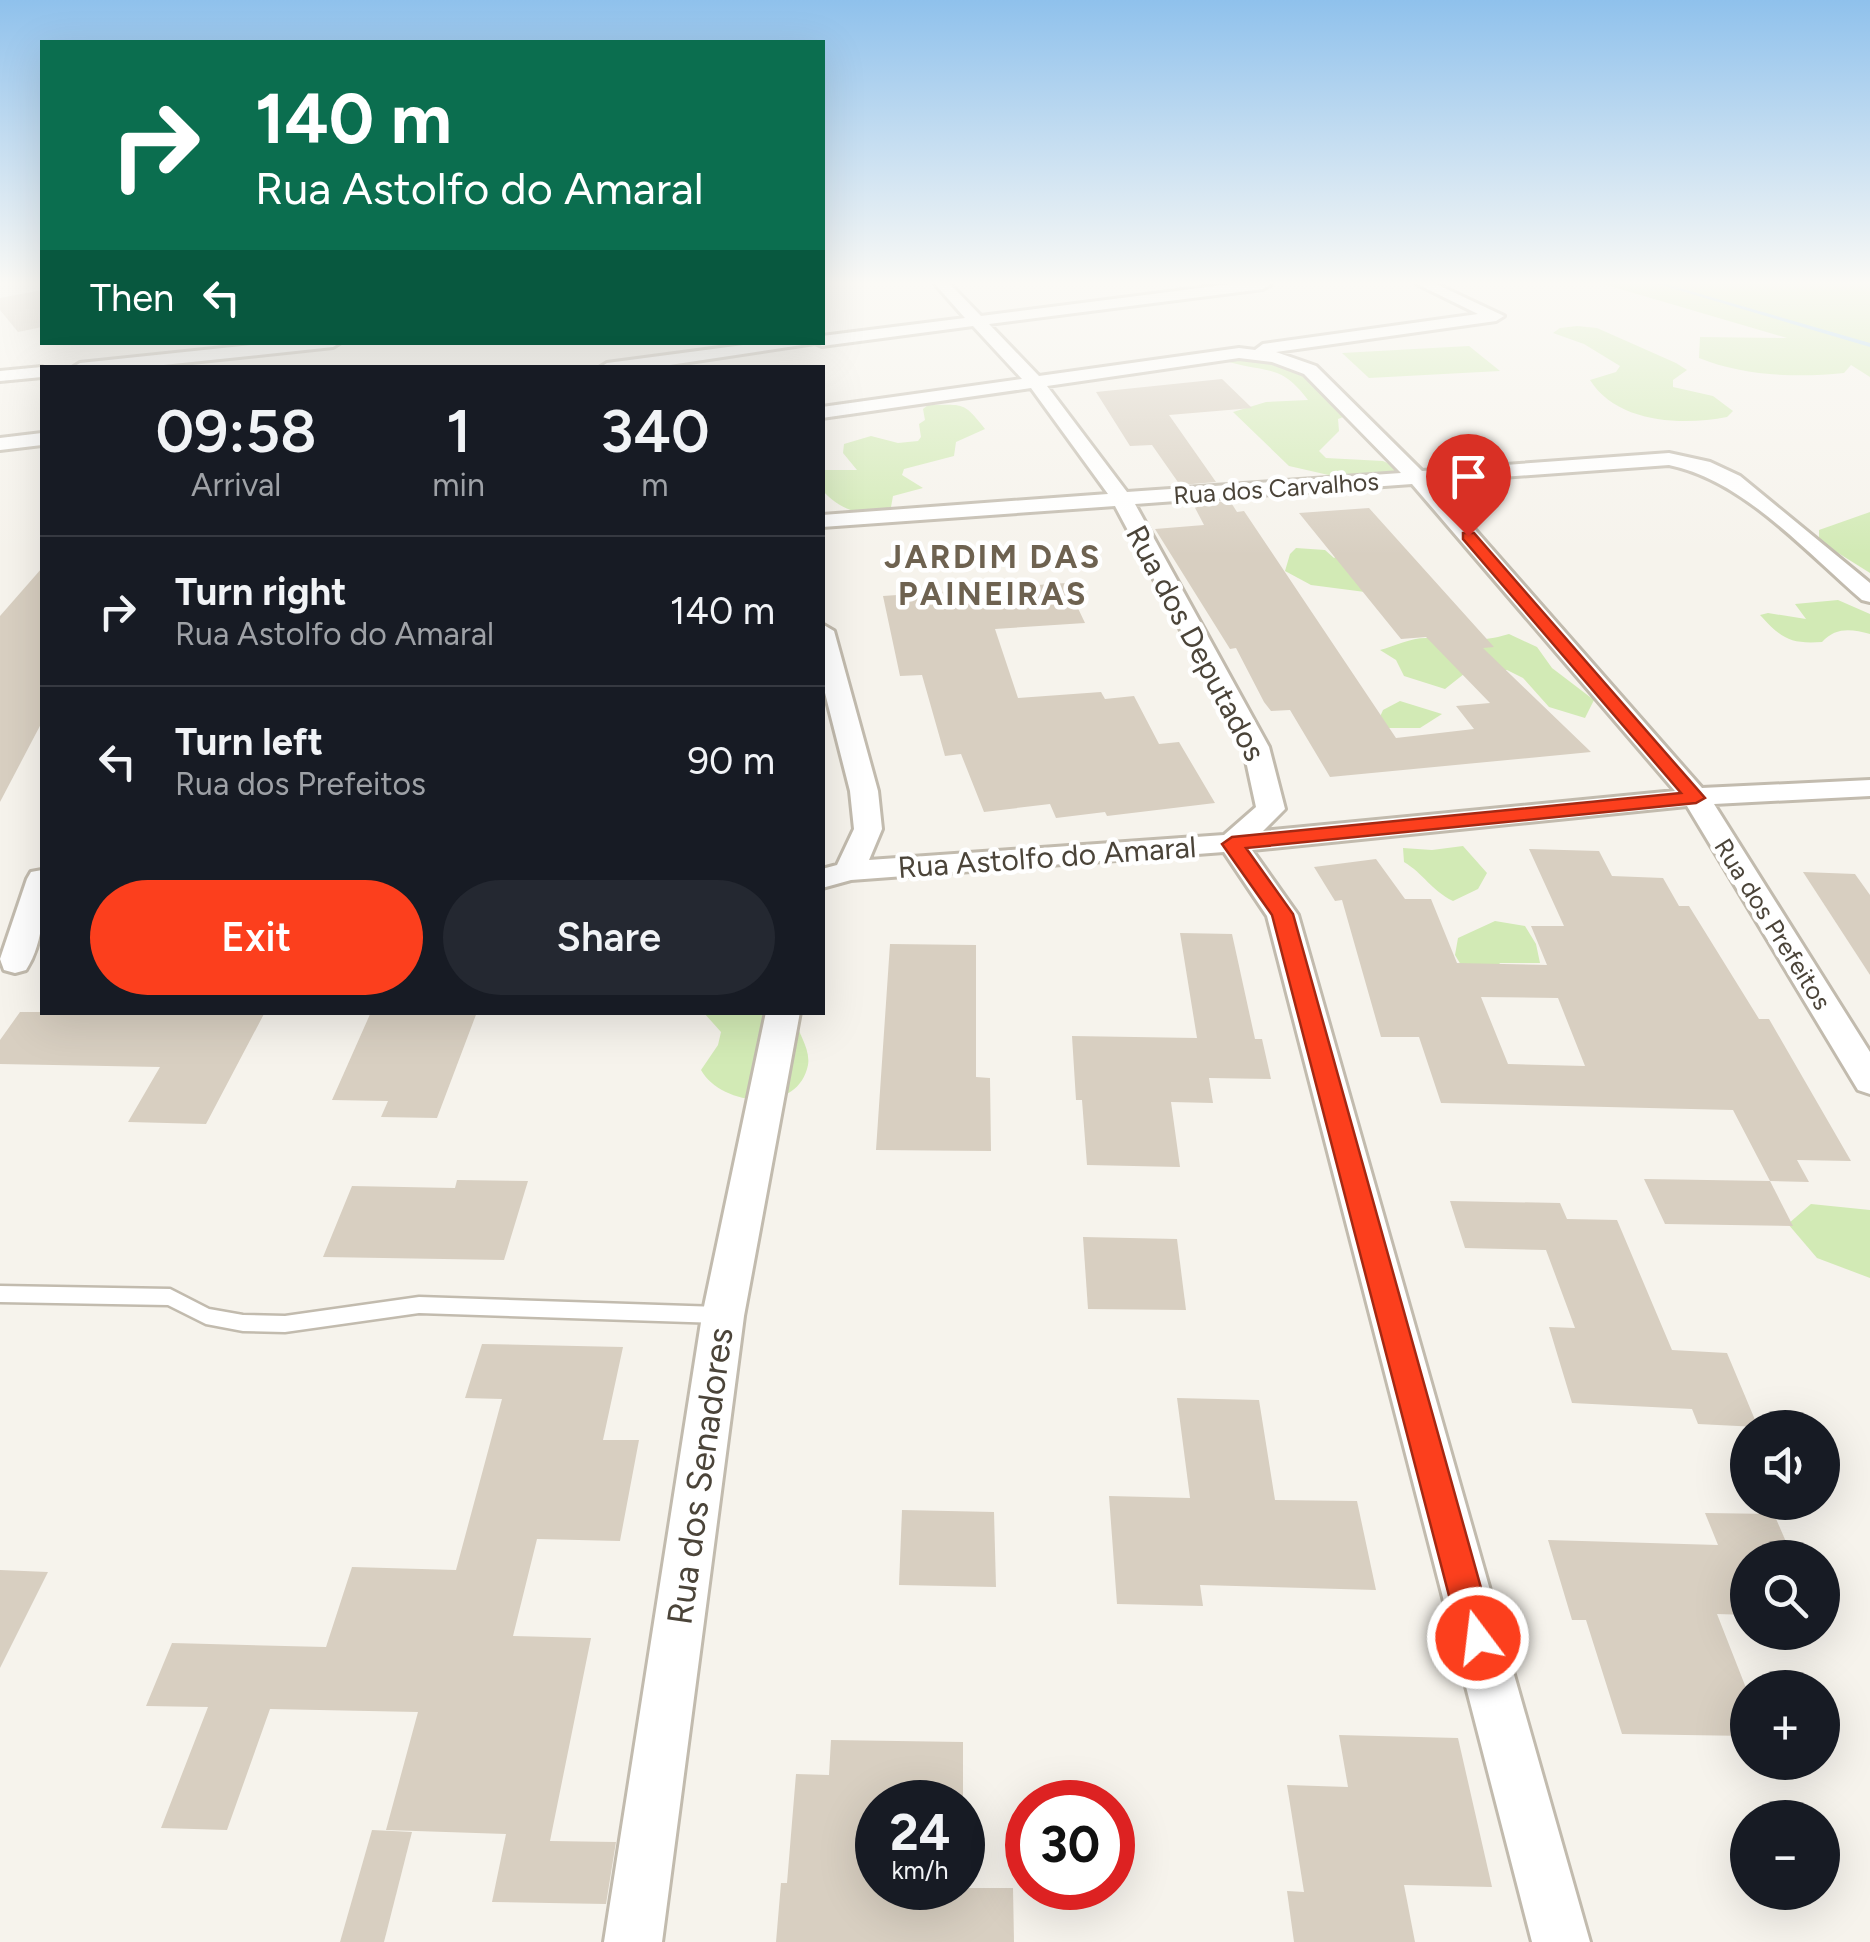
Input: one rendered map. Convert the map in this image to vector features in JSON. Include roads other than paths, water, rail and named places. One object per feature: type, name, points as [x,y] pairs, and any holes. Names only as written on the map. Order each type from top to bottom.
[{"type":"street","name":"Rua dos Deputados","points":[[1028,375],[1121,498],[1256,747],[1271,809],[1232,844]]},
{"type":"street","points":[[825,413],[1087,375]]},
{"type":"street","name":"Rua dos Prefeitos","points":[[1315,375],[1418,478],[1696,798],[1870,1081]]},
{"type":"street","points":[[0,444],[40,438]]},
{"type":"street","name":"Rua dos Carvalhos","points":[[825,521],[1669,459],[1703,466],[1733,480],[1870,595]]},
{"type":"street","points":[[825,642],[864,791],[868,829],[836,875]]},
{"type":"street","name":"Rua Astolfo do Amaral","points":[[836,875],[1232,844],[1696,798],[1870,788]]},
{"type":"street","points":[[1232,844],[1282,914],[1560,1942]]},
{"type":"street","points":[[19,962],[40,886]]},
{"type":"street","name":"Rua dos Senadores","points":[[633,1942],[722,1316],[782,1015]]},
{"type":"lane","points":[[0,1294],[170,1297],[206,1316],[243,1323],[285,1324],[419,1306],[722,1316]]},
{"type":"district","name":"JARDIM DAS PAINEIRAS","points":[[993,576]]}]
